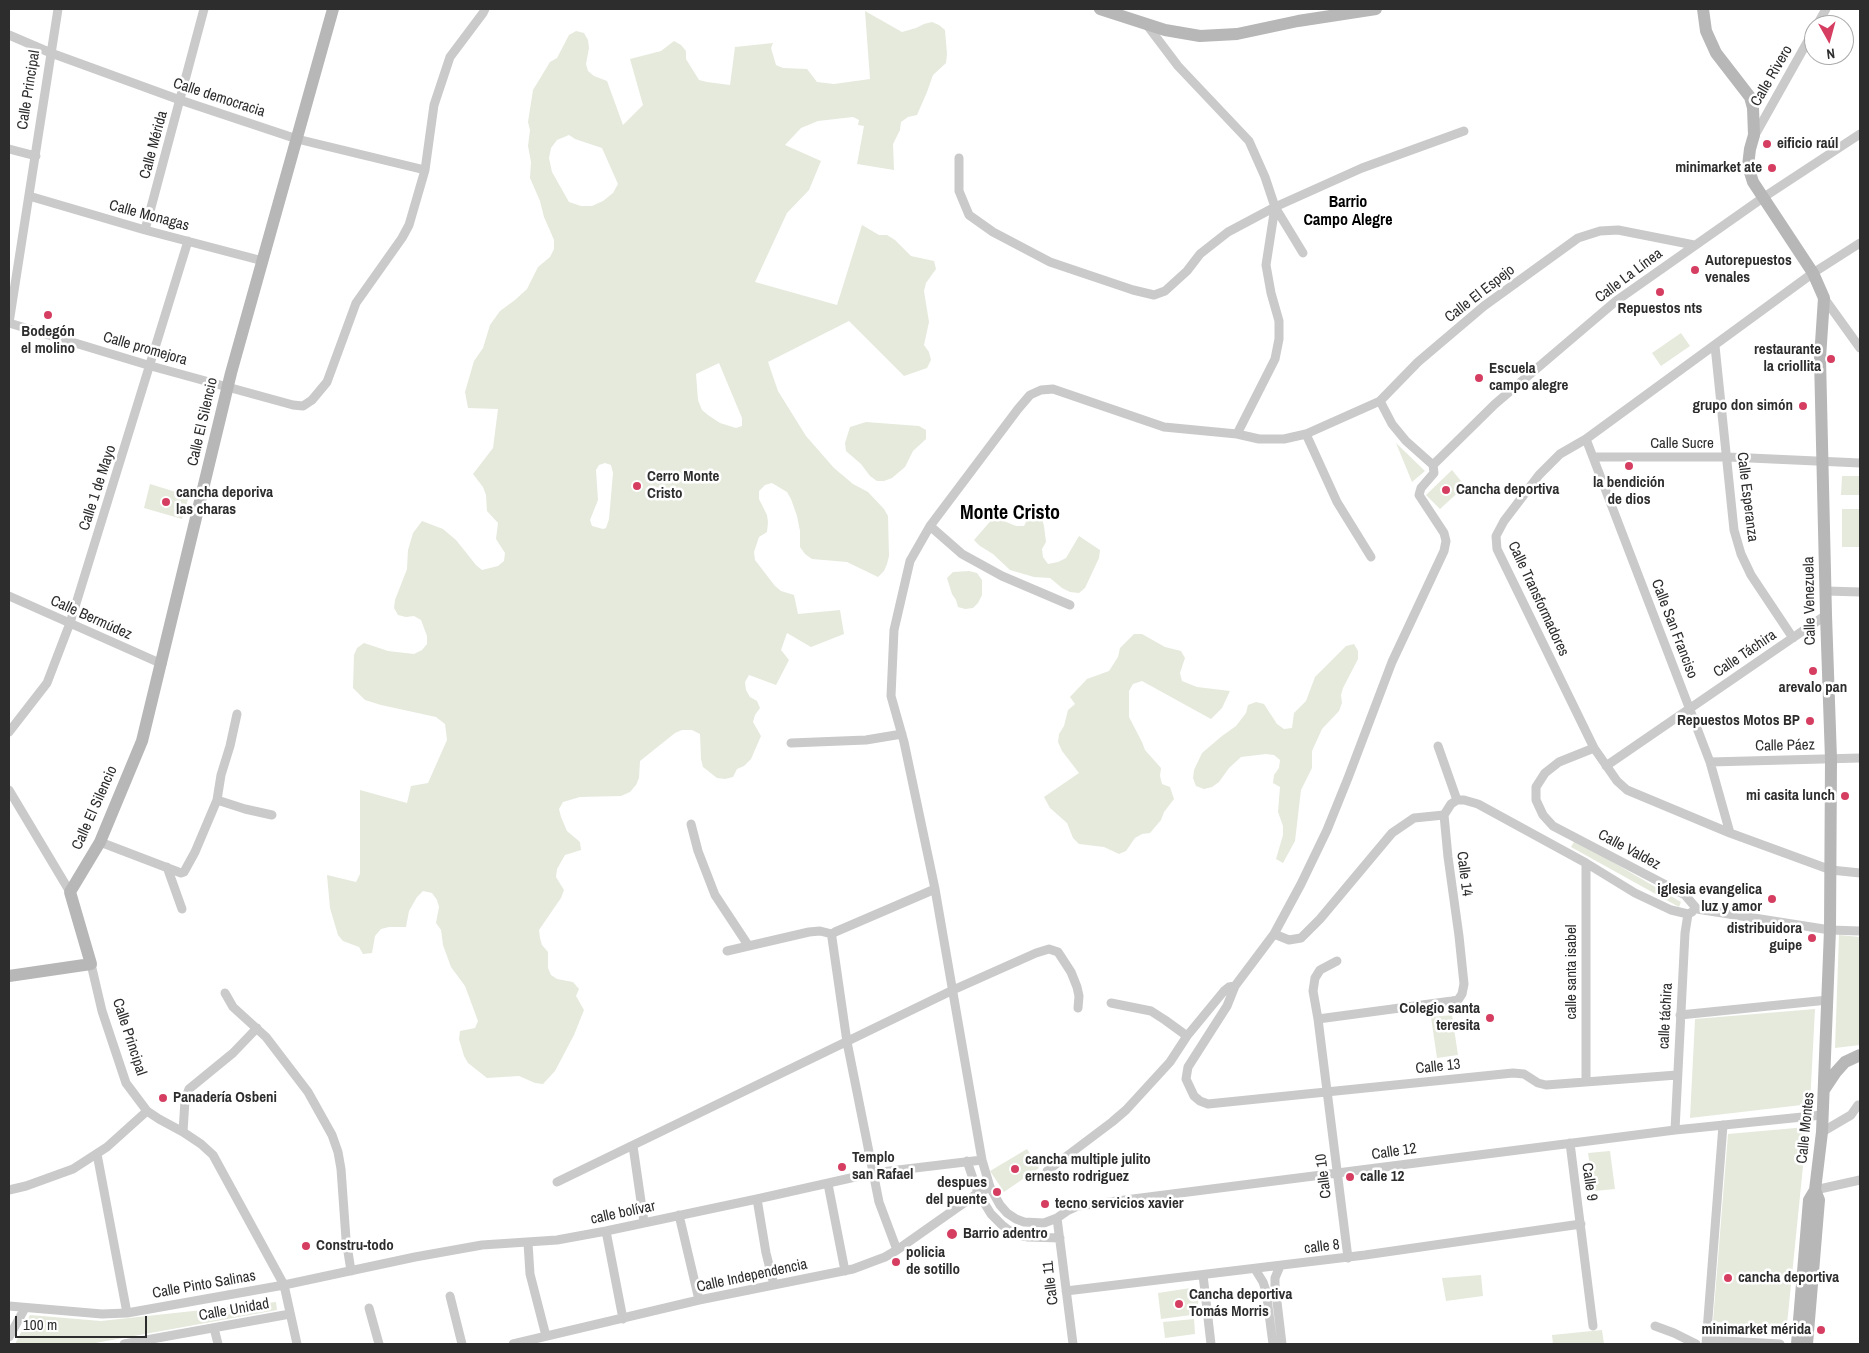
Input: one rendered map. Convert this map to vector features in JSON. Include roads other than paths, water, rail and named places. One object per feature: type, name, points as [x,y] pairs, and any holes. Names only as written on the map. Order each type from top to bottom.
[{"type":"street","name":"Calle Principal","points":[[9,323],[58,9]]},
{"type":"street","name":"Calle Mérida","points":[[145,230],[204,9]]},
{"type":"street","name":"Calle El Silencio","points":[[70,892],[100,842],[142,741],[228,388],[333,9]]},
{"type":"street","points":[[425,170],[434,105],[450,57],[485,9]]},
{"type":"street","points":[[1100,9],[1165,30],[1200,36],[1237,34],[1298,21],[1376,9]]},
{"type":"street","name":"Calle Venezuela","points":[[1703,9],[1706,31],[1716,52],[1750,97],[1753,108],[1754,135],[1748,166],[1753,182],[1813,273],[1824,298],[1820,358],[1831,759],[1830,930],[1824,1090]]},
{"type":"street","points":[[1147,24],[1178,66],[1249,141],[1265,177],[1275,207],[1303,252]]},
{"type":"street","name":"Calle democracia","points":[[9,35],[51,54],[297,139],[425,170]]},
{"type":"street","name":"Calle Rivero","points":[[1754,135],[1804,48]]},
{"type":"street","points":[[959,158],[959,191],[969,214],[993,232],[1050,262],[1148,295],[1154,295],[1166,291],[1187,271],[1200,254],[1228,232],[1275,207],[1362,168],[1464,131]]},
{"type":"street","name":"Calle La Línea","points":[[1433,465],[1495,404],[1616,301],[1764,197],[1860,134]]},
{"type":"street","points":[[9,149],[36,156]]},
{"type":"street","name":"Calle promejora","points":[[9,323],[228,388],[303,406],[312,400],[326,382],[356,303],[410,225],[425,170]]},
{"type":"street","name":"Calle Monagas","points":[[29,196],[145,230],[263,261]]},
{"type":"street","points":[[1237,434],[1275,359],[1279,339],[1279,321],[1266,265],[1275,207]]},
{"type":"street","name":"Calle El Espejo","points":[[1380,401],[1418,362],[1484,306],[1578,238],[1600,231],[1618,230],[1694,246]]},
{"type":"street","name":"Calle 1 de Mayo","points":[[9,732],[47,683],[70,623],[151,366],[188,241]]},
{"type":"street","points":[[1813,273],[1860,243]]},
{"type":"street","name":"Calle Transformadores","points":[[1813,273],[1716,346],[1586,439],[1560,454],[1539,475],[1504,521],[1496,536],[1497,549],[1594,748],[1617,781],[1627,790],[1831,870],[1860,873]]},
{"type":"street","points":[[1824,298],[1860,348]]},
{"type":"street","name":"Calle Esperanza","points":[[1716,346],[1734,530],[1741,554],[1752,575],[1793,638]]},
{"type":"street","name":"Calle 12","points":[[1380,401],[1306,434],[1284,439],[1259,439],[1237,434],[1164,427],[1053,389],[1041,390],[1030,395],[1018,409],[930,526],[910,561],[894,630],[892,696],[935,889],[982,1160],[990,1187],[1000,1206],[1016,1219],[1024,1222],[1044,1223],[1078,1206],[1674,1130],[1822,1115]]},
{"type":"street","points":[[1047,1171],[1126,1110],[1170,1062],[1187,1036],[1226,989],[1236,986],[1274,934],[1327,830],[1392,662],[1444,552],[1446,541],[1444,533],[1420,494],[1421,488],[1434,474],[1433,465],[1396,430],[1380,401]]},
{"type":"street","points":[[1306,434],[1337,502],[1371,557]]},
{"type":"street","name":"Calle San Franciso","points":[[1586,439],[1710,762],[1730,832]]},
{"type":"street","name":"Calle Sucre","points":[[1594,457],[1728,458],[1860,463]]},
{"type":"street","points":[[930,526],[962,554],[1002,576],[1070,605]]},
{"type":"street","points":[[1826,591],[1860,592]]},
{"type":"street","name":"Calle Bermúdez","points":[[9,596],[162,664]]},
{"type":"street","name":"Calle Táchira","points":[[1606,766],[1826,615]]},
{"type":"street","points":[[100,842],[181,873],[184,871],[195,852],[217,800],[221,775],[237,714]]},
{"type":"street","points":[[790,743],[866,740],[902,734]]},
{"type":"street","points":[[1438,746],[1456,800]]},
{"type":"street","name":"Calle Valdez","points":[[1594,748],[1560,762],[1546,773],[1536,787],[1536,800],[1543,815],[1553,826],[1685,895],[1697,909]]},
{"type":"street","name":"Calle Páez","points":[[1710,762],[1860,758]]},
{"type":"street","name":"Calle Principal","points":[[9,790],[70,892],[91,964],[102,1011],[126,1082],[147,1111],[183,1132],[213,1155],[284,1285],[297,1344]]},
{"type":"street","points":[[217,800],[245,809],[272,814]]},
{"type":"street","points":[[1274,934],[1289,940],[1301,938],[1323,915],[1392,832],[1414,818],[1444,815],[1446,809],[1456,800],[1478,804],[1586,863],[1635,893],[1671,910],[1688,914],[1697,909],[1830,930],[1860,931]]},
{"type":"street","name":"Calle 14","points":[[1318,1020],[1452,1002],[1458,1000],[1462,994],[1464,984],[1444,815]]},
{"type":"street","points":[[691,824],[698,851],[715,895],[748,945]]},
{"type":"street","name":"calle santa isabel","points":[[1586,863],[1586,1082]]},
{"type":"street","points":[[167,867],[182,909]]},
{"type":"street","points":[[727,951],[809,932],[820,931],[832,934],[935,889]]},
{"type":"street","name":"calle táchira","points":[[1674,1130],[1685,934],[1688,914]]},
{"type":"street","points":[[832,934],[847,1042],[873,1173],[879,1202],[897,1250]]},
{"type":"street","points":[[557,1182],[953,990],[1036,952],[1054,949],[1058,952],[1071,972],[1077,987],[1079,996],[1078,1008]]},
{"type":"street","points":[[1327,1092],[1313,991],[1315,978],[1320,970],[1337,960]]},
{"type":"street","points":[[9,976],[91,964]]},
{"type":"street","name":"Calle 13","points":[[1236,986],[1227,1006],[1186,1072],[1194,1096],[1208,1104],[1514,1073],[1524,1074],[1538,1083],[1546,1085],[1677,1075]]},
{"type":"street","points":[[225,993],[233,1007],[257,1028],[308,1092],[332,1136],[340,1160],[346,1239],[351,1271]]},
{"type":"street","points":[[1680,1014],[1828,1000]]},
{"type":"street","points":[[1111,1004],[1151,1011],[1187,1036]]},
{"type":"street","points":[[183,1132],[184,1100],[189,1089],[233,1052],[257,1028]]},
{"type":"street","name":"Calle Montes","points":[[1797,1344],[1809,1200],[1815,1190],[1822,1132],[1824,1090],[1845,1062],[1860,1055]]},
{"type":"street","name":"Calle 10","points":[[1327,1092],[1348,1258]]},
{"type":"street","points":[[1822,1132],[1851,1115],[1858,1105]]},
{"type":"street","points":[[9,1190],[73,1169],[107,1148],[147,1111]]},
{"type":"street","points":[[1723,1125],[1707,1342],[1780,1344]]},
{"type":"street","name":"Calle 9","points":[[1570,1143],[1593,1326]]},
{"type":"street","points":[[633,1146],[644,1222]]},
{"type":"street","points":[[97,1154],[127,1313]]},
{"type":"street","name":"calle bolívar","points":[[284,1285],[482,1244],[557,1240],[606,1231],[873,1173],[982,1160]]},
{"type":"street","points":[[967,1161],[978,1193],[991,1214],[1014,1234],[1043,1239],[1060,1238]]},
{"type":"street","points":[[1815,1190],[1860,1180]]},
{"type":"street","points":[[828,1184],[845,1271]]},
{"type":"street","name":"Calle Independencia","points":[[513,1344],[699,1300],[845,1271],[884,1257],[897,1250],[978,1193],[990,1187]]},
{"type":"street","name":"Calle Montes","points":[[1807,1344],[1819,1200],[1815,1190]]},
{"type":"street","points":[[757,1199],[766,1253],[774,1285]]},
{"type":"street","points":[[679,1215],[699,1300]]},
{"type":"street","name":"Calle 11","points":[[1057,1218],[1073,1344]]},
{"type":"street","name":"calle 8","points":[[1066,1291],[1348,1258],[1581,1224]]},
{"type":"street","points":[[606,1231],[623,1318]]},
{"type":"street","points":[[528,1243],[530,1274],[546,1336]]},
{"type":"street","points":[[1280,1266],[1275,1278],[1275,1285],[1282,1344]]},
{"type":"street","points":[[1255,1269],[1264,1282],[1273,1344]]},
{"type":"street","points":[[1203,1275],[1211,1344]]},
{"type":"street","name":"Calle Pinto Salinas","points":[[9,1306],[102,1314],[127,1313],[284,1285]]},
{"type":"street","points":[[450,1296],[462,1344]]},
{"type":"street","points":[[9,1337],[25,1308]]},
{"type":"street","points":[[369,1308],[379,1344]]},
{"type":"street","name":"Calle Unidad","points":[[124,1344],[142,1343],[290,1314]]},
{"type":"street","points":[[1654,1326],[1696,1344]]},
{"type":"street","points":[[214,1328],[218,1344]]},
{"type":"place","name":"eificio raúl","points":[[1767,144]]},
{"type":"place","name":"minimarket ate","points":[[1772,168]]},
{"type":"place","name":"Autorepuestos venales","points":[[1695,270]]},
{"type":"place","name":"Repuestos nts","points":[[1660,292]]},
{"type":"place","name":"Bodegón el molino","points":[[48,315]]},
{"type":"place","name":"restaurante la criollita","points":[[1831,359]]},
{"type":"place","name":"Escuela campo alegre","points":[[1479,378]]},
{"type":"place","name":"grupo don simón","points":[[1803,406]]},
{"type":"place","name":"la bendición de dios","points":[[1629,466]]},
{"type":"place","name":"Cerro Monte Cristo","points":[[637,486]]},
{"type":"place","name":"Cancha deportiva","points":[[1446,490]]},
{"type":"place","name":"cancha deporiva las charas","points":[[166,502]]},
{"type":"place","name":"arevalo pan","points":[[1813,671]]},
{"type":"place","name":"Repuestos Motos BP","points":[[1810,721]]},
{"type":"place","name":"mi casita lunch","points":[[1845,796]]},
{"type":"place","name":"iglesia evangelica luz y amor","points":[[1772,899]]},
{"type":"place","name":"distribuidora guipe","points":[[1812,938]]},
{"type":"place","name":"Colegio santa teresita","points":[[1490,1018]]},
{"type":"place","name":"Panadería Osbeni","points":[[163,1098]]},
{"type":"place","name":"Templo san Rafael","points":[[842,1167]]},
{"type":"place","name":"cancha multiple julito ernesto rodriguez","points":[[1015,1169]]},
{"type":"place","name":"calle 12","points":[[1350,1177]]},
{"type":"place","name":"despues del puente","points":[[997,1192]]},
{"type":"place","name":"tecno servicios xavier","points":[[1045,1204]]},
{"type":"place","name":"Barrio adentro","points":[[952,1234]]},
{"type":"place","name":"Constru-todo","points":[[306,1246]]},
{"type":"place","name":"policia de sotillo","points":[[896,1262]]},
{"type":"place","name":"cancha deportiva","points":[[1728,1278]]},
{"type":"place","name":"Cancha deportiva Tomás Morris","points":[[1179,1304]]},
{"type":"place","name":"minimarket mérida","points":[[1821,1330]]},
{"type":"district","name":"Barrio Campo Alegre","points":[[1348,212]]},
{"type":"district","name":"Monte Cristo","points":[[1010,514]]}]
